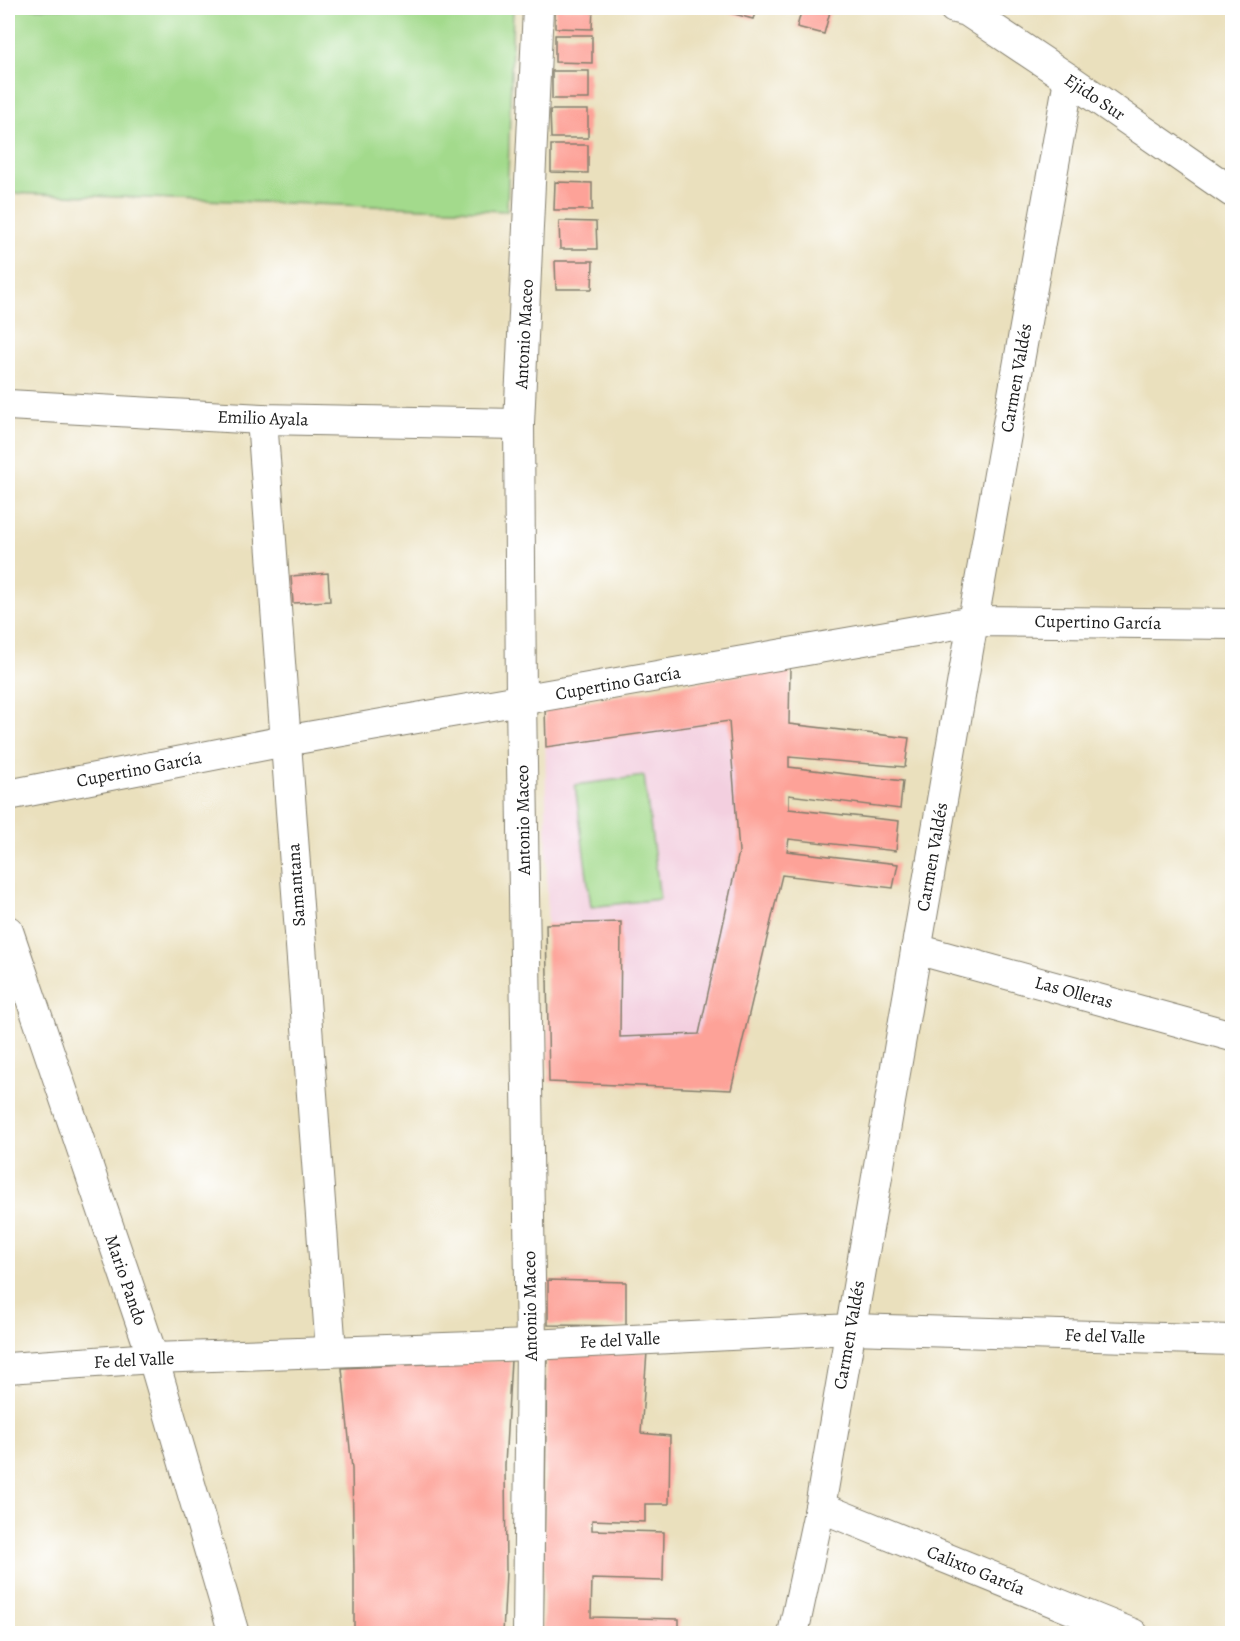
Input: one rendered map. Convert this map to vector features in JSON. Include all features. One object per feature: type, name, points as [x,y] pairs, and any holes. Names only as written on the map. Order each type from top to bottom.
[{"type":"street","name":"Antonio Maceo","points":[[528,1634],[531,1345],[519,424],[538,8]]},
{"type":"street","name":"Ejido Sur","points":[[954,8],[967,11],[1233,192]]},
{"type":"street","name":"Carmen Valdés","points":[[793,1634],[820,1507],[1069,79]]},
{"type":"street","name":"Emilio Ayala","points":[[8,405],[262,419],[519,424]]},
{"type":"street","name":"Samantana","points":[[262,419],[331,1351]]},
{"type":"street","name":"Cupertino García","points":[[8,795],[285,741],[973,621],[1233,624]]},
{"type":"street","name":"Mario Pando","points":[[8,930],[153,1358],[234,1634]]},
{"type":"street","name":"Las Olleras","points":[[916,949],[1233,1036]]},
{"type":"street","name":"Fe del Valle","points":[[8,1368],[153,1358],[531,1345],[850,1329],[1233,1340]]},
{"type":"street","name":"Calixto García","points":[[820,1507],[1133,1634]]},
{"type":"shaded area","points":[[790,667],[789,846],[731,1090],[549,1082],[545,708]]},
{"type":"green space","points":[[8,8],[513,8],[507,211],[8,193]]},
{"type":"green space","points":[[644,776],[660,899],[591,907],[575,785]]},
{"type":"building","points":[[555,8],[593,8],[592,29],[555,28]]},
{"type":"building","points":[[728,8],[757,8],[753,19],[727,12]]},
{"type":"building","points":[[802,8],[831,8],[824,34],[797,27]]},
{"type":"building","points":[[555,35],[592,35],[592,63],[555,62]]},
{"type":"building","points":[[552,71],[589,71],[589,99],[552,99]]},
{"type":"building","points":[[550,110],[588,110],[588,138],[551,138]]},
{"type":"building","points":[[551,145],[588,145],[588,173],[551,172]]},
{"type":"building","points":[[555,182],[592,183],[592,210],[554,210]]},
{"type":"building","points":[[559,221],[596,222],[597,249],[560,249]]},
{"type":"building","points":[[555,261],[593,261],[592,289],[556,289]]},
{"type":"building","points":[[328,573],[330,601],[293,603],[291,576]]},
{"type":"building","points":[[790,667],[789,724],[909,738],[905,767],[789,757],[789,767],[903,781],[900,809],[789,795],[789,809],[899,821],[896,851],[789,839],[787,851],[898,864],[893,888],[782,875],[731,1090],[549,1082],[546,924],[621,922],[620,1037],[699,1034],[739,852],[729,721],[546,747],[545,708]]},
{"type":"building","points":[[548,1280],[626,1282],[626,1326],[548,1325]]},
{"type":"building","points":[[647,1352],[641,1433],[670,1436],[669,1504],[645,1504],[645,1522],[592,1520],[592,1530],[664,1532],[663,1581],[592,1579],[591,1617],[679,1619],[679,1634],[543,1634],[547,1353]]},
{"type":"building","points":[[511,1360],[505,1465],[506,1572],[503,1634],[354,1634],[352,1469],[342,1368]]}]
